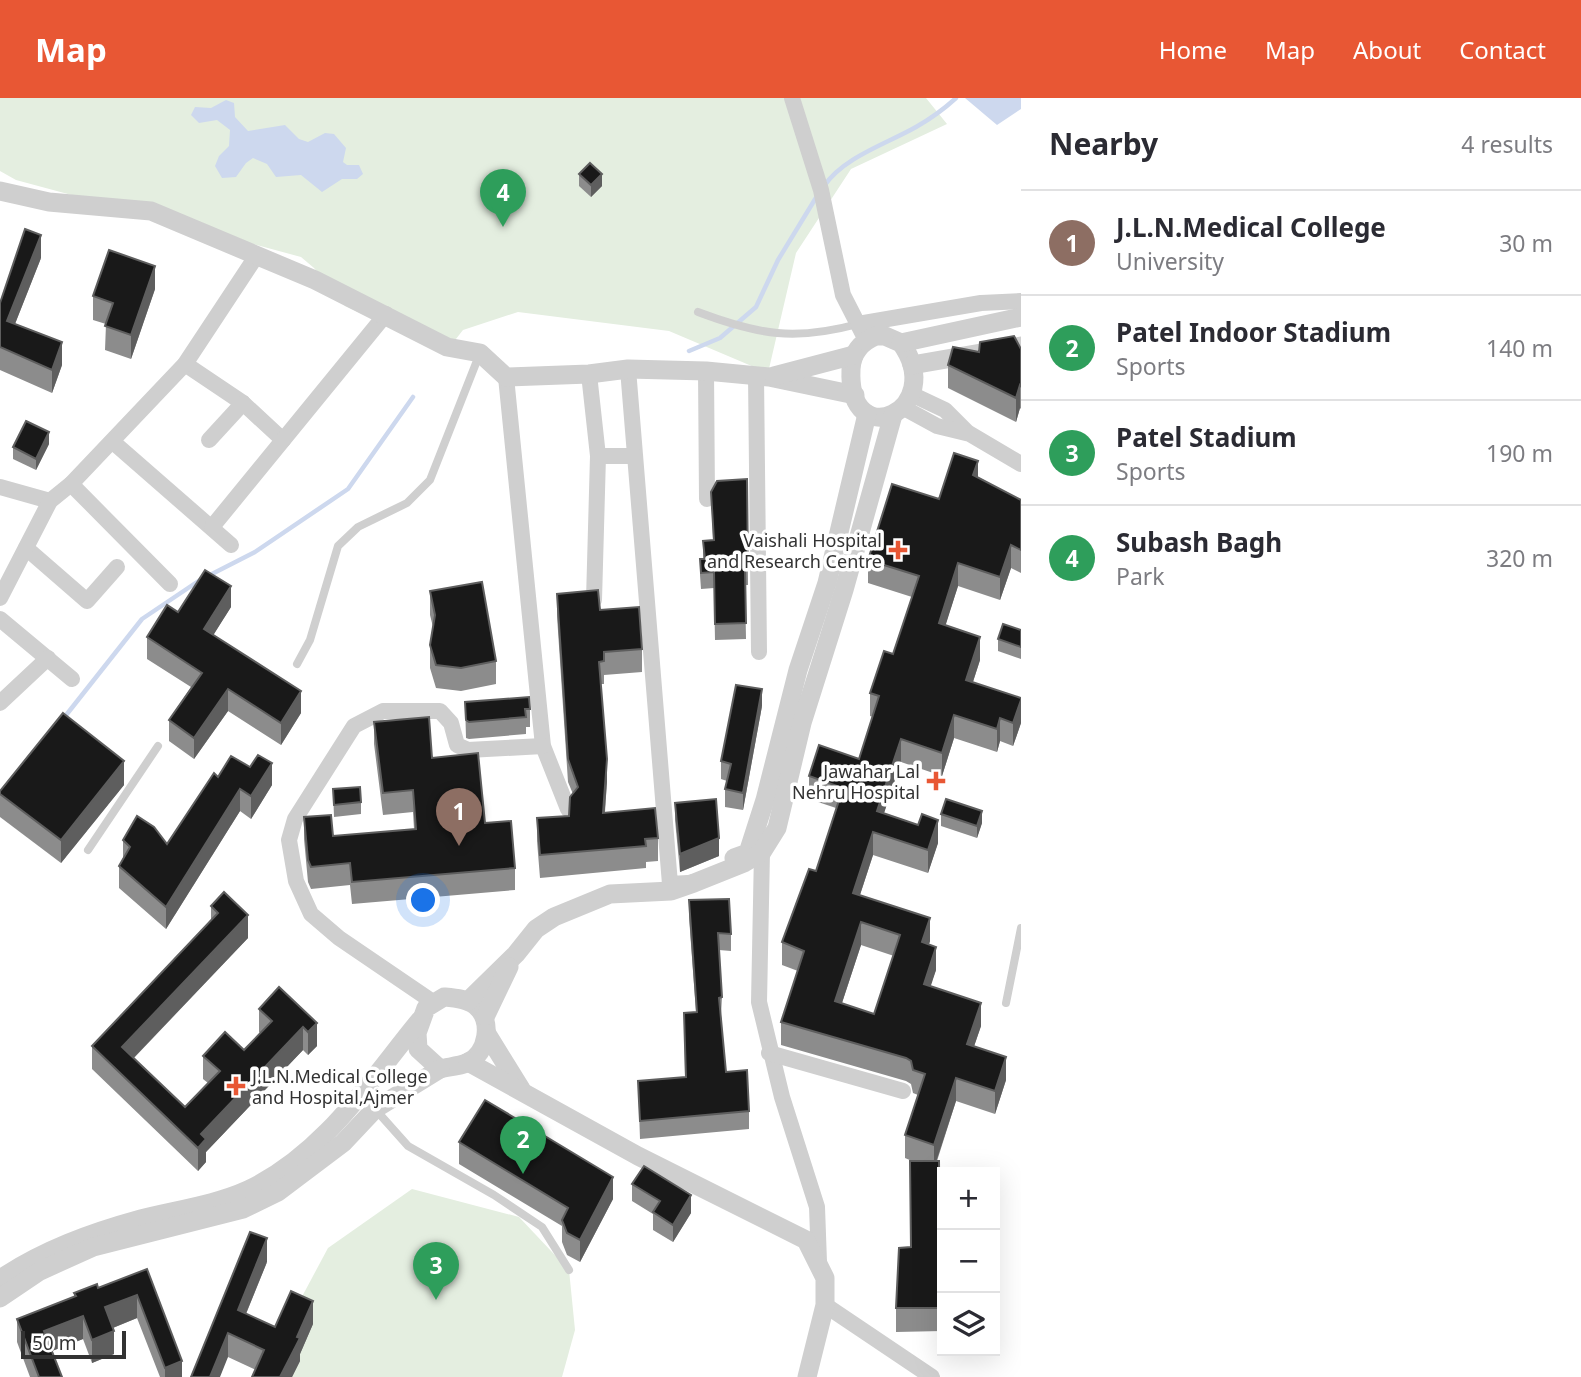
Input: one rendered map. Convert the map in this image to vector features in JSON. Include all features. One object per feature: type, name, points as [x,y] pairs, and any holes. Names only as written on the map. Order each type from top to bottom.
[{"type":"street","points":[[792,98],[821,190],[843,295],[862,332],[851,369],[855,395],[867,414],[874,417],[902,406],[945,410],[970,435],[1021,464]]},
{"type":"street","points":[[0,191],[49,202],[150,211],[257,255],[386,314],[447,347],[480,353],[506,377],[543,746],[568,809]]},
{"type":"street","points":[[0,598],[50,501],[113,442],[185,364],[257,255]]},
{"type":"street","points":[[862,332],[981,303],[1021,301]]},
{"type":"street","points":[[212,527],[386,314]]},
{"type":"street","points":[[862,332],[885,336],[901,343],[1021,317]]},
{"type":"street","points":[[468,1001],[516,954],[536,929],[572,909],[610,894],[661,887],[748,853],[836,587],[902,406],[912,365],[901,343]]},
{"type":"street","points":[[912,365],[1021,346]]},
{"type":"street","points":[[763,376],[854,355]]},
{"type":"street","points":[[185,364],[243,403],[282,440]]},
{"type":"street","points":[[506,377],[589,374],[628,369],[706,371],[763,376],[855,395]]},
{"type":"street","points":[[628,369],[661,887]]},
{"type":"street","points":[[706,371],[707,499]]},
{"type":"street","points":[[589,374],[598,456],[594,600]]},
{"type":"street","points":[[759,652],[763,376]]},
{"type":"street","points":[[209,440],[243,403]]},
{"type":"street","points":[[836,587],[867,414]]},
{"type":"street","points":[[113,442],[230,545]]},
{"type":"street","points":[[598,456],[634,456]]},
{"type":"street","points":[[71,484],[170,584]]},
{"type":"street","points":[[0,487],[50,501]]},
{"type":"street","points":[[26,548],[87,601],[117,568]]},
{"type":"street","points":[[0,619],[72,679]]},
{"type":"street","points":[[0,703],[48,658]]},
{"type":"street","points":[[433,1002],[339,938],[312,914],[296,881],[290,860],[289,840],[295,819],[354,726],[383,711],[440,711],[451,723],[457,745],[468,750],[543,746]]},
{"type":"street","points":[[793,721],[777,828],[762,852],[759,1002],[769,1053],[817,1207],[819,1262]]},
{"type":"street","points":[[661,887],[671,891],[762,852]]},
{"type":"street","points":[[0,1298],[40,1271],[93,1247],[243,1209],[278,1192],[343,1143],[375,1109],[440,1069],[468,1062],[482,1047],[486,1026],[516,954]]},
{"type":"street","points":[[0,1279],[32,1258],[69,1241],[205,1204],[268,1180],[301,1156],[356,1103],[420,1020],[426,1008],[444,997],[468,1001],[486,1026],[522,1090]]},
{"type":"street","points":[[420,1020],[418,1049],[440,1069]]},
{"type":"street","points":[[769,1053],[903,1091]]},
{"type":"street","points":[[468,1062],[638,1156],[806,1240],[825,1278],[825,1305],[807,1377]]},
{"type":"street","points":[[825,1305],[932,1377]]},
{"type":"lane","points":[[698,312],[720,321],[753,329],[803,336],[862,332]]},
{"type":"lane","points":[[297,664],[310,640],[338,546],[358,527],[413,498],[430,480],[480,353]]},
{"type":"lane","points":[[88,850],[158,746]]},
{"type":"lane","points":[[1006,1003],[1021,928]]},
{"type":"lane","points":[[375,1109],[408,1146],[494,1195],[542,1227],[569,1270]]},
{"type":"green space","points":[[0,98],[926,98],[947,124],[851,169],[796,253],[768,373],[669,331],[518,312],[463,330],[445,353],[345,306],[314,268],[301,257],[16,180],[0,171]]},
{"type":"green space","points":[[412,1189],[519,1217],[569,1270],[575,1330],[562,1377],[259,1377],[328,1248]]},
{"type":"water","points":[[965,98],[1021,98],[1021,109],[997,125]]},
{"type":"water","points":[[226,100],[234,103],[235,117],[248,131],[285,125],[299,139],[308,142],[325,133],[334,134],[346,148],[343,162],[347,165],[359,165],[363,174],[357,179],[342,179],[322,192],[301,175],[276,177],[267,164],[253,158],[236,177],[222,178],[215,166],[219,156],[229,146],[230,130],[217,120],[199,123],[191,115],[195,107],[211,108]]},
{"type":"building","points":[[590,163],[602,174],[591,185],[579,174]]},
{"type":"building","points":[[25,229],[41,235],[7,321],[62,342],[52,370],[0,347],[0,303]]},
{"type":"building","points":[[109,250],[155,266],[131,335],[105,326],[113,303],[93,296]]},
{"type":"building","points":[[1014,336],[1021,349],[1021,386],[1016,398],[948,365],[953,347],[979,352],[980,342]]},
{"type":"building","points":[[26,421],[49,432],[36,459],[13,447]]},
{"type":"building","points":[[954,453],[978,461],[973,475],[1021,500],[1021,550],[1011,545],[1000,577],[958,563],[939,623],[980,637],[966,680],[1021,700],[1013,723],[1000,718],[997,729],[954,715],[942,753],[901,739],[877,811],[918,825],[922,814],[938,820],[928,850],[873,832],[853,893],[930,918],[922,942],[936,947],[924,984],[981,1003],[967,1044],[1006,1057],[995,1091],[956,1078],[934,1145],[905,1135],[925,1074],[913,1070],[911,1061],[781,1022],[804,951],[782,942],[809,869],[816,871],[843,788],[809,776],[819,745],[859,759],[879,696],[870,693],[884,651],[893,654],[919,576],[868,560],[892,484],[939,499]],"holes":[[[861,922],[900,935],[874,1014],[835,1001]]]},
{"type":"building","points":[[747,479],[746,623],[715,624],[714,572],[701,573],[700,559],[705,559],[703,541],[714,540],[711,492],[717,481]]},
{"type":"building","points":[[205,570],[231,586],[204,629],[301,691],[281,723],[228,689],[194,738],[169,720],[202,673],[147,637],[167,605],[178,612]]},
{"type":"building","points":[[482,582],[496,661],[461,668],[436,665],[430,645],[435,615],[430,591]]},
{"type":"building","points":[[598,590],[600,610],[639,607],[642,649],[604,652],[604,661],[599,662],[607,759],[603,813],[655,808],[658,838],[645,839],[646,846],[540,855],[537,818],[569,816],[570,797],[578,787],[568,759],[557,594]]},
{"type":"building","points":[[1003,624],[1021,630],[1021,647],[998,639]]},
{"type":"building","points":[[736,685],[762,689],[743,793],[725,789],[731,764],[721,761]]},
{"type":"building","points":[[529,697],[530,709],[525,709],[526,717],[469,722],[466,720],[465,702]]},
{"type":"building","points":[[63,713],[124,761],[61,840],[0,794],[0,791]]},
{"type":"building","points":[[429,717],[432,758],[478,753],[485,823],[511,821],[515,868],[352,882],[350,863],[311,867],[304,817],[331,815],[333,836],[416,829],[413,790],[383,793],[374,722]]},
{"type":"building","points":[[258,755],[272,763],[251,796],[240,789],[166,907],[119,866],[130,847],[123,840],[137,816],[154,827],[167,844],[214,773],[218,777],[231,756],[250,767]]},
{"type":"building","points":[[360,787],[361,802],[334,805],[333,789]]},
{"type":"building","points":[[716,799],[719,838],[680,854],[675,803]]},
{"type":"building","points":[[946,799],[982,811],[977,826],[941,814]]},
{"type":"building","points":[[224,892],[248,915],[122,1047],[185,1107],[220,1071],[203,1056],[225,1032],[244,1050],[272,1021],[259,1009],[279,987],[317,1023],[308,1032],[303,1027],[201,1134],[206,1139],[198,1148],[92,1046],[218,913],[211,906]]},
{"type":"building","points":[[729,899],[731,934],[718,933],[722,997],[719,998],[726,1072],[747,1070],[749,1111],[640,1121],[638,1081],[686,1077],[684,1013],[697,1012],[689,900]]},
{"type":"building","points":[[485,1100],[613,1177],[580,1240],[567,1233],[562,1220],[568,1208],[459,1142]]},
{"type":"building","points":[[910,1161],[939,1161],[937,1308],[896,1308],[899,1248],[911,1247]]},
{"type":"building","points":[[644,1166],[691,1195],[673,1225],[653,1212],[660,1201],[632,1184]]},
{"type":"building","points":[[250,1232],[267,1238],[238,1310],[275,1327],[291,1291],[313,1301],[297,1337],[300,1338],[280,1377],[252,1377],[264,1350],[228,1333],[210,1377],[191,1377]]},
{"type":"building","points":[[147,1269],[182,1361],[165,1368],[137,1295],[105,1307],[114,1331],[92,1340],[83,1316],[44,1331],[62,1377],[39,1377],[17,1319],[76,1296],[74,1293],[97,1284],[98,1288]]},
{"type":"waterway","points":[[824,186],[854,159],[921,124],[956,98]]},
{"type":"waterway","points":[[689,351],[720,338],[756,307],[778,260],[817,196]]},
{"type":"waterway","points":[[208,576],[255,552],[348,489],[413,397]]},
{"type":"waterway","points":[[63,719],[142,619],[200,580]]},
{"type":"place","name":"Subash Bagh","points":[[503,227]]},
{"type":"place","name":"Vaishali Hospital and Research Centre","points":[[898,550]]},
{"type":"place","name":"Jawahar Lal Nehru Hospital","points":[[936,781]]},
{"type":"place","name":"J.L.N.Medical College","points":[[459,846]]},
{"type":"place","name":"J.L.N.Medical College and Hospital,Ajmer","points":[[236,1086]]},
{"type":"place","name":"Patel Indoor Stadium","points":[[523,1174]]},
{"type":"place","name":"Patel Stadium","points":[[436,1300]]}]
